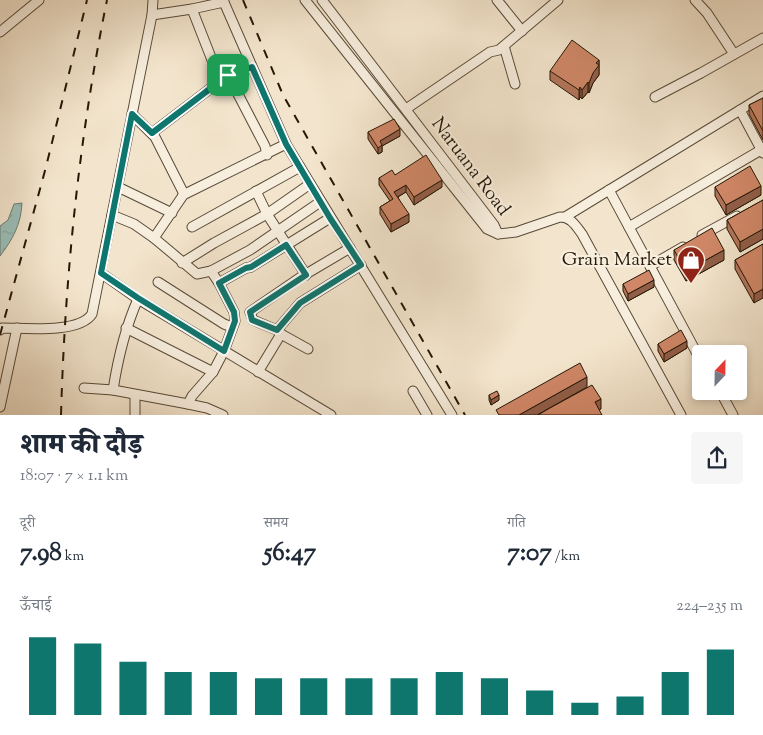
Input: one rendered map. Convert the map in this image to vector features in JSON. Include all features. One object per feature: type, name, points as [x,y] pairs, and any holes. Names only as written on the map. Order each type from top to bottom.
[{"type":"street","points":[[0,32],[39,0]]},
{"type":"street","points":[[0,330],[2,328],[65,328],[89,318],[93,310],[152,15],[153,0]]},
{"type":"street","points":[[305,0],[485,227],[498,234]]},
{"type":"street","name":"Naruana Road","points":[[322,0],[494,225],[498,234],[516,232],[540,222],[565,217]]},
{"type":"street","points":[[498,0],[522,31]]},
{"type":"street","points":[[406,109],[490,52],[499,50],[558,0]]},
{"type":"street","points":[[695,0],[707,13],[734,54]]},
{"type":"street","points":[[152,15],[192,9],[224,1],[286,144],[452,415]]},
{"type":"street","points":[[192,9],[212,60]]},
{"type":"street","points":[[656,97],[763,38]]},
{"type":"street","points":[[504,46],[515,84]]},
{"type":"street","points":[[152,133],[228,75],[252,67]]},
{"type":"street","points":[[228,75],[265,146],[267,155]]},
{"type":"street","points":[[681,415],[582,234],[573,222],[565,217],[763,96]]},
{"type":"street","points":[[629,227],[762,152],[740,110]]},
{"type":"street","points":[[132,114],[152,133],[183,195]]},
{"type":"street","points":[[154,238],[183,195],[286,144]]},
{"type":"street","points":[[192,226],[300,167]]},
{"type":"street","points":[[182,263],[267,214],[310,184]]},
{"type":"street","points":[[118,187],[172,213]]},
{"type":"street","points":[[256,190],[267,214],[306,275]]},
{"type":"street","points":[[609,190],[692,345]]},
{"type":"street","points":[[112,215],[134,224],[197,274],[211,271],[250,250],[320,202]]},
{"type":"street","points":[[650,266],[747,210]]},
{"type":"street","points":[[219,283],[251,267],[330,218]]},
{"type":"street","points":[[308,349],[279,332],[252,320],[250,312],[350,248]]},
{"type":"street","points":[[258,372],[279,332],[300,303],[361,265]]},
{"type":"street","points":[[188,404],[192,396],[213,372],[224,351],[235,321],[234,312],[211,271]]},
{"type":"street","points":[[101,273],[138,298],[331,415]]},
{"type":"street","points":[[158,282],[224,324],[232,327]]},
{"type":"street","points":[[113,390],[120,346],[138,298]]},
{"type":"street","points":[[0,408],[17,328]]},
{"type":"street","points":[[126,328],[213,372]]},
{"type":"street","points":[[84,388],[113,390],[188,404],[207,408],[223,415]]},
{"type":"street","points":[[413,390],[428,415]]},
{"type":"street","points":[[135,394],[135,415]]},
{"type":"street","points":[[725,400],[733,415]]},
{"type":"water","points":[[22,203],[16,231],[0,256],[0,226],[8,220],[14,204]]},
{"type":"building","points":[[572,40],[599,60],[596,63],[599,65],[589,83],[582,90],[580,87],[579,90],[550,71]]},
{"type":"building","points":[[763,98],[763,131],[749,105]]},
{"type":"building","points":[[394,119],[400,129],[380,141],[382,145],[378,148],[368,132]]},
{"type":"building","points":[[426,155],[442,180],[414,197],[406,185],[394,192],[409,214],[391,224],[380,207],[393,199],[379,178],[392,170],[395,175]]},
{"type":"building","points":[[750,166],[761,186],[726,205],[715,187]]},
{"type":"building","points":[[763,200],[763,229],[740,242],[727,220]]},
{"type":"building","points":[[712,228],[724,250],[686,271],[674,250]]},
{"type":"building","points":[[763,244],[763,289],[754,294],[735,260]]},
{"type":"building","points":[[649,270],[654,280],[628,294],[623,284]]},
{"type":"building","points":[[681,330],[687,341],[664,354],[658,344]]},
{"type":"building","points":[[580,363],[587,377],[519,415],[499,415],[496,410]]},
{"type":"building","points":[[592,385],[601,399],[595,402],[602,415],[538,415],[550,408]]},
{"type":"building","points":[[497,391],[499,395],[491,400],[489,395]]},
{"type":"railway","points":[[0,335],[46,167],[87,0]]},
{"type":"railway","points":[[61,415],[66,311],[75,207],[97,51],[107,0]]},
{"type":"railway","points":[[243,0],[283,95],[465,415]]},
{"type":"place","name":"Grain Market","points":[[691,284]]},
{"type":"route","points":[[252,67],[286,144],[330,218],[361,265],[300,303],[277,330],[252,320],[250,312],[306,275],[286,245],[251,267],[219,283],[234,312],[235,321],[224,351],[101,273],[132,114],[152,133],[228,75],[252,67]]}]
